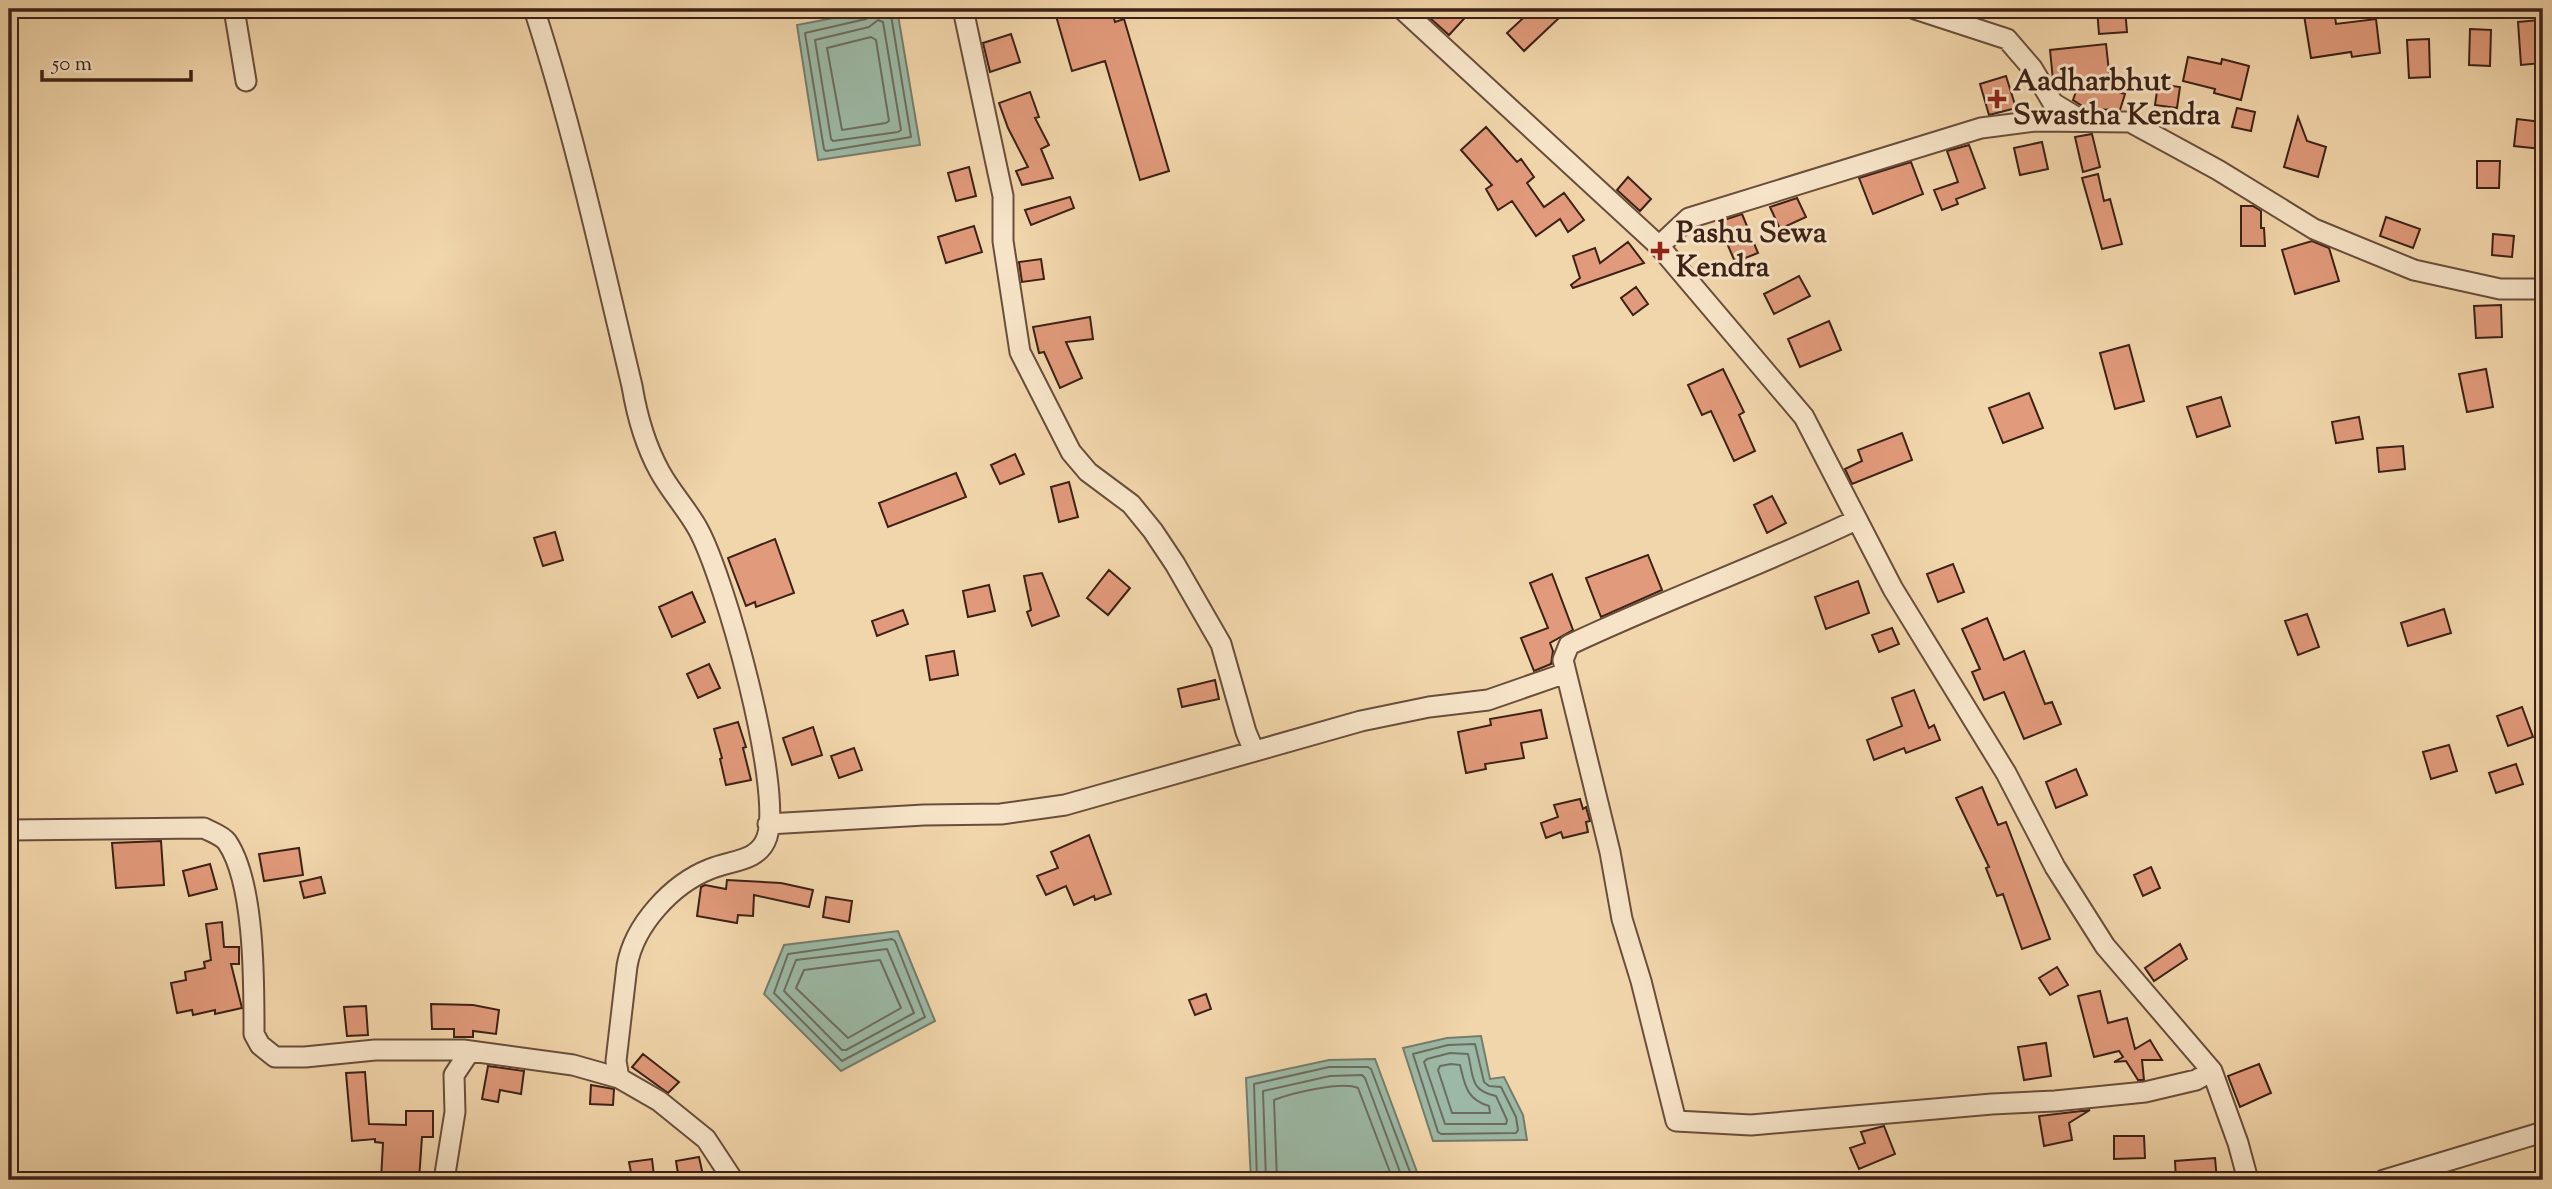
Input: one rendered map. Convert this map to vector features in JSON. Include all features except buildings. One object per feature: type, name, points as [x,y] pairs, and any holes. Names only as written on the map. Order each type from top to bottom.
[{"type":"street","points":[[234,9],[246,81]]},
{"type":"street","points":[[534,9],[580,167],[637,416],[660,472],[699,530],[719,581],[741,653],[764,760],[768,834],[763,847],[749,858],[710,869],[689,880],[668,896],[646,922],[629,957],[616,1061],[619,1078]]},
{"type":"street","points":[[963,9],[1003,196],[1003,241],[1020,352],[1071,452],[1088,472],[1131,504],[1175,565],[1220,644],[1254,751]]},
{"type":"street","points":[[1402,9],[1659,246],[1804,417],[1893,589],[2006,773],[2055,867],[2105,946],[2211,1071],[2238,1143],[2248,1180]]},
{"type":"street","points":[[1915,9],[2007,38],[2032,68],[2053,103],[2084,121]]},
{"type":"street","points":[[1659,246],[1689,218],[1969,131],[2036,121],[2130,122],[2218,170],[2314,229],[2414,270],[2500,289],[2543,289]]},
{"type":"street","points":[[1856,520],[1787,553],[1714,580],[1569,646],[1563,660],[1610,852],[1622,919],[1641,981],[1676,1121],[1751,1125],[2055,1101],[2144,1092],[2196,1080],[2211,1071]]},
{"type":"street","points":[[768,824],[1001,814],[1065,805],[1254,751],[1402,713],[1488,700],[1566,673]]},
{"type":"street","points":[[9,830],[204,828],[225,839],[241,870],[246,905],[254,1034],[260,1045],[275,1057],[375,1050],[470,1051],[573,1065],[619,1078],[659,1101],[706,1139],[733,1180]]},
{"type":"street","points":[[444,1180],[456,1112],[454,1075],[470,1051]]},
{"type":"street","points":[[2384,1180],[2543,1132]]},
{"type":"path","points":[[2338,9],[2374,15],[2404,15],[2414,9],[2419,15],[2430,18],[2543,15]]},
{"type":"water","points":[[880,9],[897,9],[920,145],[818,160],[797,25]]},
{"type":"water","points":[[898,931],[935,1021],[841,1071],[764,994],[784,945]]},
{"type":"water","points":[[1481,1036],[1490,1079],[1504,1077],[1523,1115],[1527,1140],[1433,1141],[1403,1048],[1447,1038]]},
{"type":"water","points":[[1375,1059],[1420,1180],[1251,1180],[1246,1078],[1329,1060]]},
{"type":"place","name":"Aadharbhut Swastha Kendra","points":[[1997,99]]},
{"type":"place","name":"Pashu Sewa Kendra","points":[[1660,251]]}]
